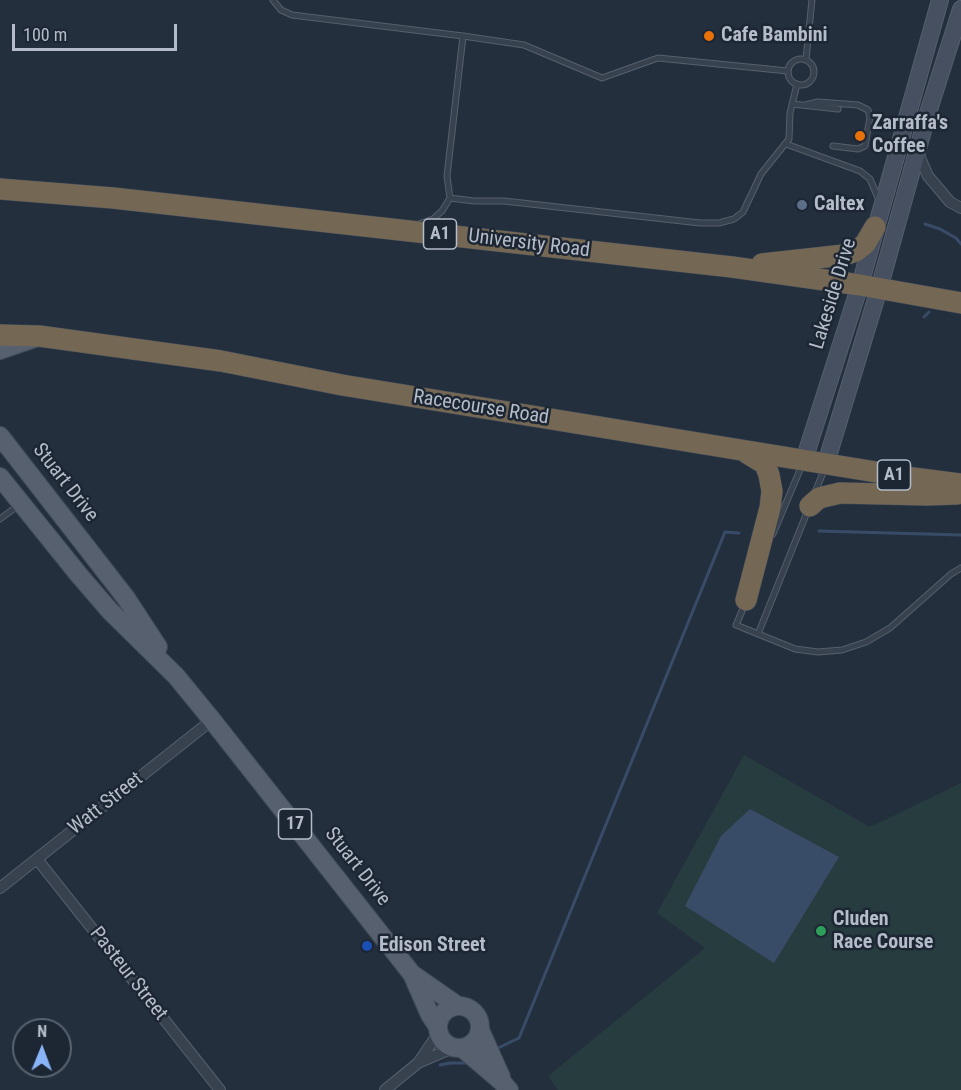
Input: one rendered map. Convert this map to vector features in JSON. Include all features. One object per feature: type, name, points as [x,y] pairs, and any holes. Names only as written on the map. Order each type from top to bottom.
[{"type":"highway","name":"University Road","points":[[0,189],[112,198],[394,228],[732,267],[870,287]]},
{"type":"highway","points":[[732,267],[844,255],[865,244],[876,227]]},
{"type":"highway","name":"A1","points":[[870,287],[961,303]]},
{"type":"highway","name":"Racecourse Road","points":[[0,335],[39,336],[221,361],[342,385],[743,451],[961,484]]},
{"type":"highway","points":[[743,451],[765,464],[772,491],[770,508],[746,600]]},
{"type":"highway","points":[[810,506],[819,498],[840,493],[961,494]]},
{"type":"main road","points":[[0,350],[39,336]]},
{"type":"main road","name":"Stuart Drive","points":[[0,436],[126,598],[176,676]]},
{"type":"main road","name":"Stuart Drive","points":[[2,482],[79,575],[111,611],[176,676],[212,720],[412,974],[439,1030]]},
{"type":"main road","name":"Stuart Drive","points":[[412,974],[458,1006]]},
{"type":"main road","points":[[439,1030],[439,1021],[446,1011],[458,1006]]},
{"type":"main road","name":"17","points":[[458,1006],[475,1013],[480,1030],[506,1086]]},
{"type":"main road","name":"17","points":[[439,1030],[445,1042],[458,1047],[506,1086]]},
{"type":"main road","points":[[458,1047],[474,1042],[480,1030]]},
{"type":"street","name":"Lakeside Drive","points":[[826,463],[870,287],[876,227],[940,0]]},
{"type":"street","name":"Lakeside Drive","points":[[804,460],[870,287],[917,151],[961,9]]},
{"type":"street","points":[[917,151],[928,176],[950,202],[961,208]]},
{"type":"street","points":[[922,295],[961,294]]},
{"type":"street","name":"Watt Street","points":[[0,888],[212,720]]},
{"type":"street","name":"Pasteur Street","points":[[37,859],[220,1090]]},
{"type":"street","points":[[418,1063],[439,1030]]},
{"type":"street","points":[[385,1090],[418,1063],[458,1047]]},
{"type":"lane","points":[[273,0],[281,10],[292,15],[524,45],[602,78],[658,58],[788,71]]},
{"type":"lane","points":[[806,59],[812,0]]},
{"type":"lane","points":[[394,228],[433,219],[442,211],[450,198],[447,176],[463,36]]},
{"type":"lane","points":[[806,59],[813,65],[814,74],[806,84],[797,84],[790,79],[788,71],[794,60],[806,59]]},
{"type":"lane","points":[[450,198],[504,201],[700,223],[734,219],[743,212],[761,174],[789,139],[792,104],[797,84]]},
{"type":"lane","points":[[805,105],[818,102],[858,105],[868,110],[870,117],[865,147],[858,149],[833,146]]},
{"type":"lane","points":[[792,104],[838,108]]},
{"type":"lane","points":[[786,144],[860,171],[870,179],[882,205]]},
{"type":"lane","points":[[769,546],[804,460]]},
{"type":"lane","points":[[758,634],[826,463]]},
{"type":"lane","points":[[0,519],[21,503]]},
{"type":"lane","points":[[764,557],[736,625],[795,649],[818,652],[850,648],[890,628],[951,574],[961,568]]},
{"type":"green space","name":"Cluden Race Course","points":[[744,755],[870,827],[961,783],[961,1090],[558,1090],[548,1076],[705,948],[657,913]]},
{"type":"water","points":[[750,809],[839,857],[774,963],[685,906],[721,836]]},
{"type":"waterway","points":[[925,224],[940,229],[956,238],[961,244]]},
{"type":"waterway","points":[[924,317],[929,312]]},
{"type":"waterway","points":[[819,531],[961,535]]},
{"type":"waterway","points":[[498,1048],[519,1038],[725,532],[739,533]]},
{"type":"waterway","points":[[440,1065],[465,1063]]},
{"type":"place","name":"Cafe Bambini","points":[[709,36]]},
{"type":"place","name":"Zarraffa's Coffee","points":[[860,136]]},
{"type":"place","name":"Caltex","points":[[802,205]]},
{"type":"place","name":"Cluden Race Course","points":[[821,931]]},
{"type":"place","name":"Edison Street","points":[[367,946]]}]
